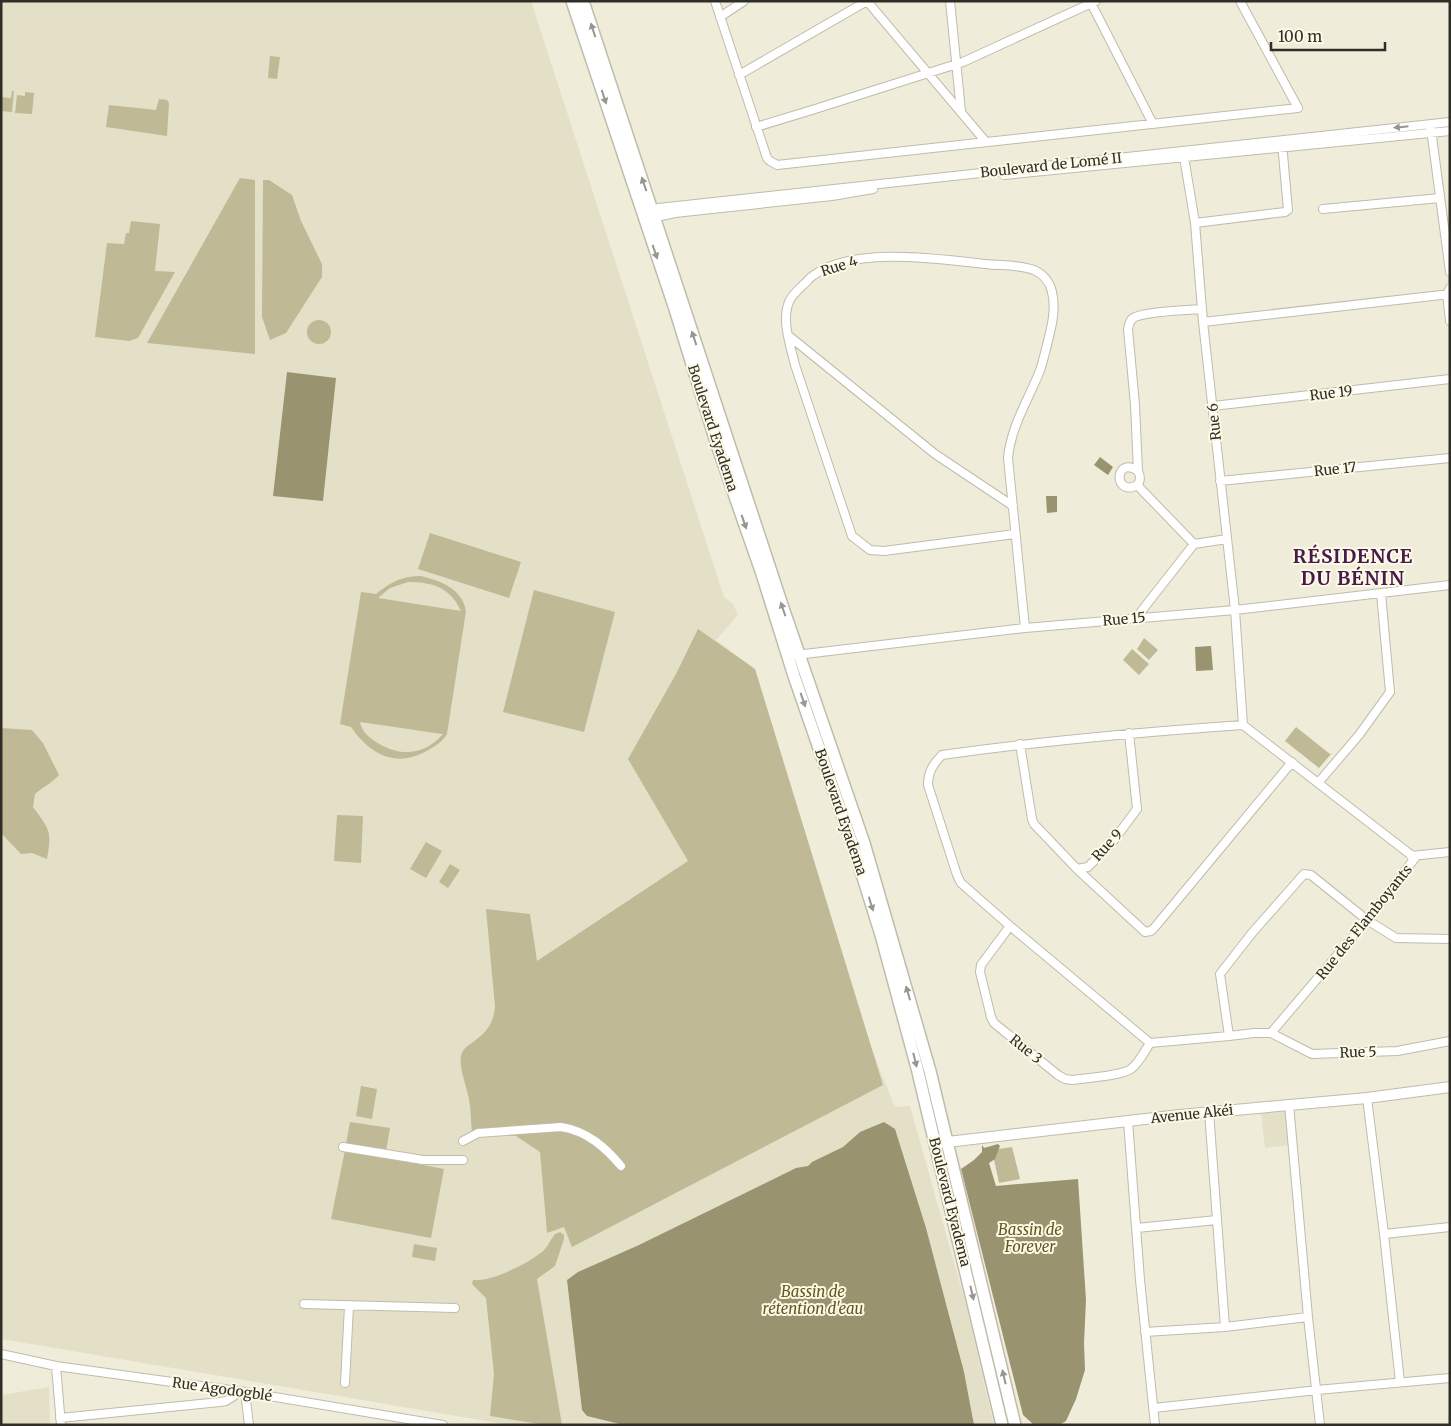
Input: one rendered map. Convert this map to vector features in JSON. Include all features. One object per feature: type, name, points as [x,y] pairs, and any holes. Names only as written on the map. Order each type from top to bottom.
[{"type":"highway","name":"Boulevard Eyadema","points":[[572,1],[648,214],[716,442],[858,858],[913,1051],[1002,1425]]},
{"type":"highway","points":[[583,1],[648,214],[864,843],[928,1062],[1015,1425]]},
{"type":"main road","name":"Avenue Akéi","points":[[935,1144],[1209,1112],[1367,1098],[1450,1087]]},
{"type":"street","points":[[715,1],[767,158],[777,165],[1298,108],[1240,1]]},
{"type":"street","points":[[720,17],[744,1]]},
{"type":"street","points":[[739,75],[867,1],[986,142]]},
{"type":"street","points":[[950,1],[961,112]]},
{"type":"street","points":[[756,127],[956,64],[1092,2],[1153,124]]},
{"type":"street","name":"Boulevard de Lomé II","points":[[648,214],[675,213],[832,196],[898,186],[1184,157],[1450,122]]},
{"type":"street","points":[[1430,124],[1450,272]]},
{"type":"street","name":"Boulevard de Lomé II","points":[[648,214],[1282,144],[1450,131]]},
{"type":"street","points":[[1194,223],[1264,216],[1288,210],[1282,144]]},
{"type":"street","name":"Rue 6","points":[[1184,157],[1196,234],[1203,322],[1235,610],[1242,725]]},
{"type":"street","points":[[1323,209],[1440,198]]},
{"type":"street","name":"Rue 4","points":[[1015,534],[884,551],[870,550],[852,536],[795,366],[789,336],[787,309],[795,292],[815,274],[843,262],[859,259],[898,257],[965,261],[1025,268],[1036,271],[1048,280],[1052,293],[1054,316],[1040,372],[1014,426],[1009,443],[1008,458],[1025,628]]},
{"type":"street","points":[[1203,322],[1449,292],[1450,321]]},
{"type":"street","points":[[1138,470],[1126,467],[1121,471],[1119,477],[1121,483],[1131,488],[1140,481],[1129,322],[1134,317],[1202,309]]},
{"type":"street","points":[[789,336],[935,454],[1013,506]]},
{"type":"street","name":"Rue 19","points":[[1213,406],[1450,379]]},
{"type":"street","name":"Rue 17","points":[[1220,481],[1450,458]]},
{"type":"street","points":[[1137,485],[1194,544]]},
{"type":"street","points":[[1136,618],[1194,544],[1227,539]]},
{"type":"street","name":"Rue 15","points":[[787,654],[799,655],[1025,628],[1235,610],[1450,585]]},
{"type":"street","points":[[1318,783],[1359,735],[1390,692],[1381,594]]},
{"type":"street","points":[[1242,725],[1129,733],[1020,744],[942,755],[928,776],[928,785],[961,883],[1150,1043],[1254,1032],[1271,1033]]},
{"type":"street","name":"Rue des Flamboyants","points":[[1242,725],[1415,858],[1367,920],[1271,1033]]},
{"type":"street","name":"Rue 9","points":[[1020,744],[1034,824],[1078,869],[1088,867],[1114,840],[1137,809],[1129,733]]},
{"type":"street","points":[[1078,869],[1145,932],[1151,931],[1292,762]]},
{"type":"street","points":[[1411,856],[1450,852]]},
{"type":"street","points":[[1229,1036],[1220,974],[1252,933],[1304,874],[1311,875],[1367,920],[1396,938],[1403,940],[1450,939]]},
{"type":"street","name":"Rue 3","points":[[1010,926],[981,965],[980,972],[991,1017],[998,1027],[1058,1075],[1072,1080],[1123,1073],[1131,1069],[1150,1043]]},
{"type":"street","name":"Rue 5","points":[[1271,1033],[1312,1054],[1397,1051],[1450,1041]]},
{"type":"street","points":[[1367,1098],[1400,1382]]},
{"type":"street","points":[[1289,1104],[1308,1317],[1320,1425]]},
{"type":"street","points":[[1209,1112],[1225,1327]]},
{"type":"street","points":[[1128,1121],[1145,1332],[1155,1425]]},
{"type":"street","points":[[463,1142],[478,1133],[561,1126],[573,1128],[596,1140],[621,1166]]},
{"type":"street","points":[[343,1147],[423,1160],[463,1160]]},
{"type":"street","points":[[1137,1228],[1217,1220]]},
{"type":"street","points":[[1384,1234],[1450,1227]]},
{"type":"street","points":[[304,1304],[456,1308]]},
{"type":"street","points":[[345,1383],[349,1306]]},
{"type":"street","points":[[1145,1332],[1225,1327],[1308,1317]]},
{"type":"street","name":"Rue Agodogblé","points":[[1,1354],[56,1366],[243,1392],[443,1425]]},
{"type":"street","points":[[56,1366],[60,1421],[220,1402],[243,1392],[249,1425]]},
{"type":"street","points":[[1154,1408],[1450,1378]]},
{"type":"shaded area","points":[[1,1],[531,1],[724,597],[733,604],[738,615],[716,640],[755,669],[870,1045],[895,1107],[910,1106],[966,1305],[994,1425],[510,1425],[1,1339]]},
{"type":"shaded area","points":[[270,56],[280,57],[277,79],[268,78]]},
{"type":"shaded area","points":[[12,91],[14,91],[12,112],[1,111],[1,97],[11,98]]},
{"type":"shaded area","points":[[25,92],[34,93],[32,114],[15,113],[17,95],[25,96]]},
{"type":"shaded area","points":[[159,99],[167,100],[169,103],[167,136],[106,127],[109,105],[156,110]]},
{"type":"shaded area","points":[[240,178],[255,180],[255,354],[147,343]]},
{"type":"shaded area","points":[[263,180],[269,180],[292,195],[301,221],[322,264],[322,277],[286,333],[270,340],[262,317]]},
{"type":"shaded area","points":[[131,221],[160,224],[155,271],[175,272],[138,338],[129,341],[95,337],[107,243],[124,244],[126,233],[129,233]]},
{"type":"shaded area","points":[[319,320],[324,321],[330,327],[330,337],[324,343],[319,344],[314,343],[308,337],[307,332],[308,327],[314,321]]},
{"type":"shaded area","points":[[430,533],[521,562],[509,598],[418,569]]},
{"type":"shaded area","points":[[420,576],[449,586],[460,596],[466,611],[447,734],[444,739],[418,755],[396,758],[376,752],[351,727],[340,724],[361,592],[376,594],[396,581]],"holes":[[[408,582],[425,583],[446,591],[457,603],[461,611],[378,598],[390,588]],[[360,722],[442,734],[443,734],[428,747],[411,752],[402,752],[385,747],[373,740],[364,731]]]},
{"type":"shaded area","points":[[534,590],[615,612],[584,732],[503,712]]},
{"type":"shaded area","points":[[698,629],[755,669],[883,1085],[572,1247],[564,1227],[547,1233],[540,1152],[516,1136],[472,1134],[470,1103],[461,1069],[461,1058],[465,1048],[482,1035],[488,1027],[494,1013],[486,909],[530,914],[537,961],[688,861],[628,759],[676,674]]},
{"type":"shaded area","points":[[1144,638],[1158,650],[1149,660],[1137,649]]},
{"type":"shaded area","points":[[1132,649],[1149,664],[1139,675],[1123,660]]},
{"type":"shaded area","points":[[1296,727],[1330,754],[1332,753],[1319,768],[1285,741]]},
{"type":"shaded area","points":[[1,728],[32,730],[43,743],[59,775],[35,794],[33,807],[48,831],[47,859],[32,853],[21,854],[1,833]]},
{"type":"shaded area","points":[[337,815],[363,816],[361,863],[334,861]]},
{"type":"shaded area","points":[[426,842],[442,851],[426,878],[410,869]]},
{"type":"shaded area","points":[[450,864],[460,870],[448,888],[439,882]]},
{"type":"shaded area","points":[[361,1086],[377,1089],[372,1119],[356,1116]]},
{"type":"shaded area","points":[[1285,1110],[1289,1145],[1265,1148],[1261,1113]]},
{"type":"shaded area","points":[[350,1122],[390,1128],[386,1151],[346,1144]]},
{"type":"shaded area","points":[[1012,1147],[1020,1179],[999,1183],[992,1150]]},
{"type":"shaded area","points":[[345,1150],[444,1169],[431,1238],[331,1219]]},
{"type":"shaded area","points":[[945,1157],[1010,1425],[1007,1425]]},
{"type":"shaded area","points":[[560,1232],[564,1235],[564,1239],[555,1266],[537,1279],[562,1425],[546,1425],[490,1416],[494,1374],[486,1298],[472,1284],[473,1280],[481,1280],[499,1275],[527,1262],[542,1252],[555,1234]]},
{"type":"shaded area","points":[[414,1244],[437,1248],[435,1261],[412,1257]]},
{"type":"shaded area","points":[[49,1387],[50,1425],[1,1425],[1,1395]]},
{"type":"water","points":[[287,372],[336,378],[323,501],[273,496]]},
{"type":"water","points":[[1100,457],[1113,467],[1108,475],[1094,465]]},
{"type":"water","points":[[1046,496],[1057,496],[1057,512],[1047,513]]},
{"type":"water","points":[[1211,646],[1213,670],[1196,671],[1195,647]]},
{"type":"water","name":"Bassin de rétention d'eau","points":[[884,1122],[895,1129],[926,1228],[964,1372],[974,1425],[624,1425],[587,1416],[582,1410],[567,1280],[578,1272],[639,1245],[796,1168],[808,1166],[812,1162],[843,1147],[860,1132]]},
{"type":"water","name":"Bassin de Forever","points":[[998,1144],[1000,1146],[995,1159],[989,1163],[996,1186],[1078,1179],[1086,1300],[1085,1370],[1076,1399],[1066,1421],[1059,1425],[1034,1425],[1023,1415],[961,1169],[982,1152],[982,1145],[984,1148]]},
{"type":"district","name":"RÉSIDENCE DU BÉNIN","points":[[1353,567]]}]
